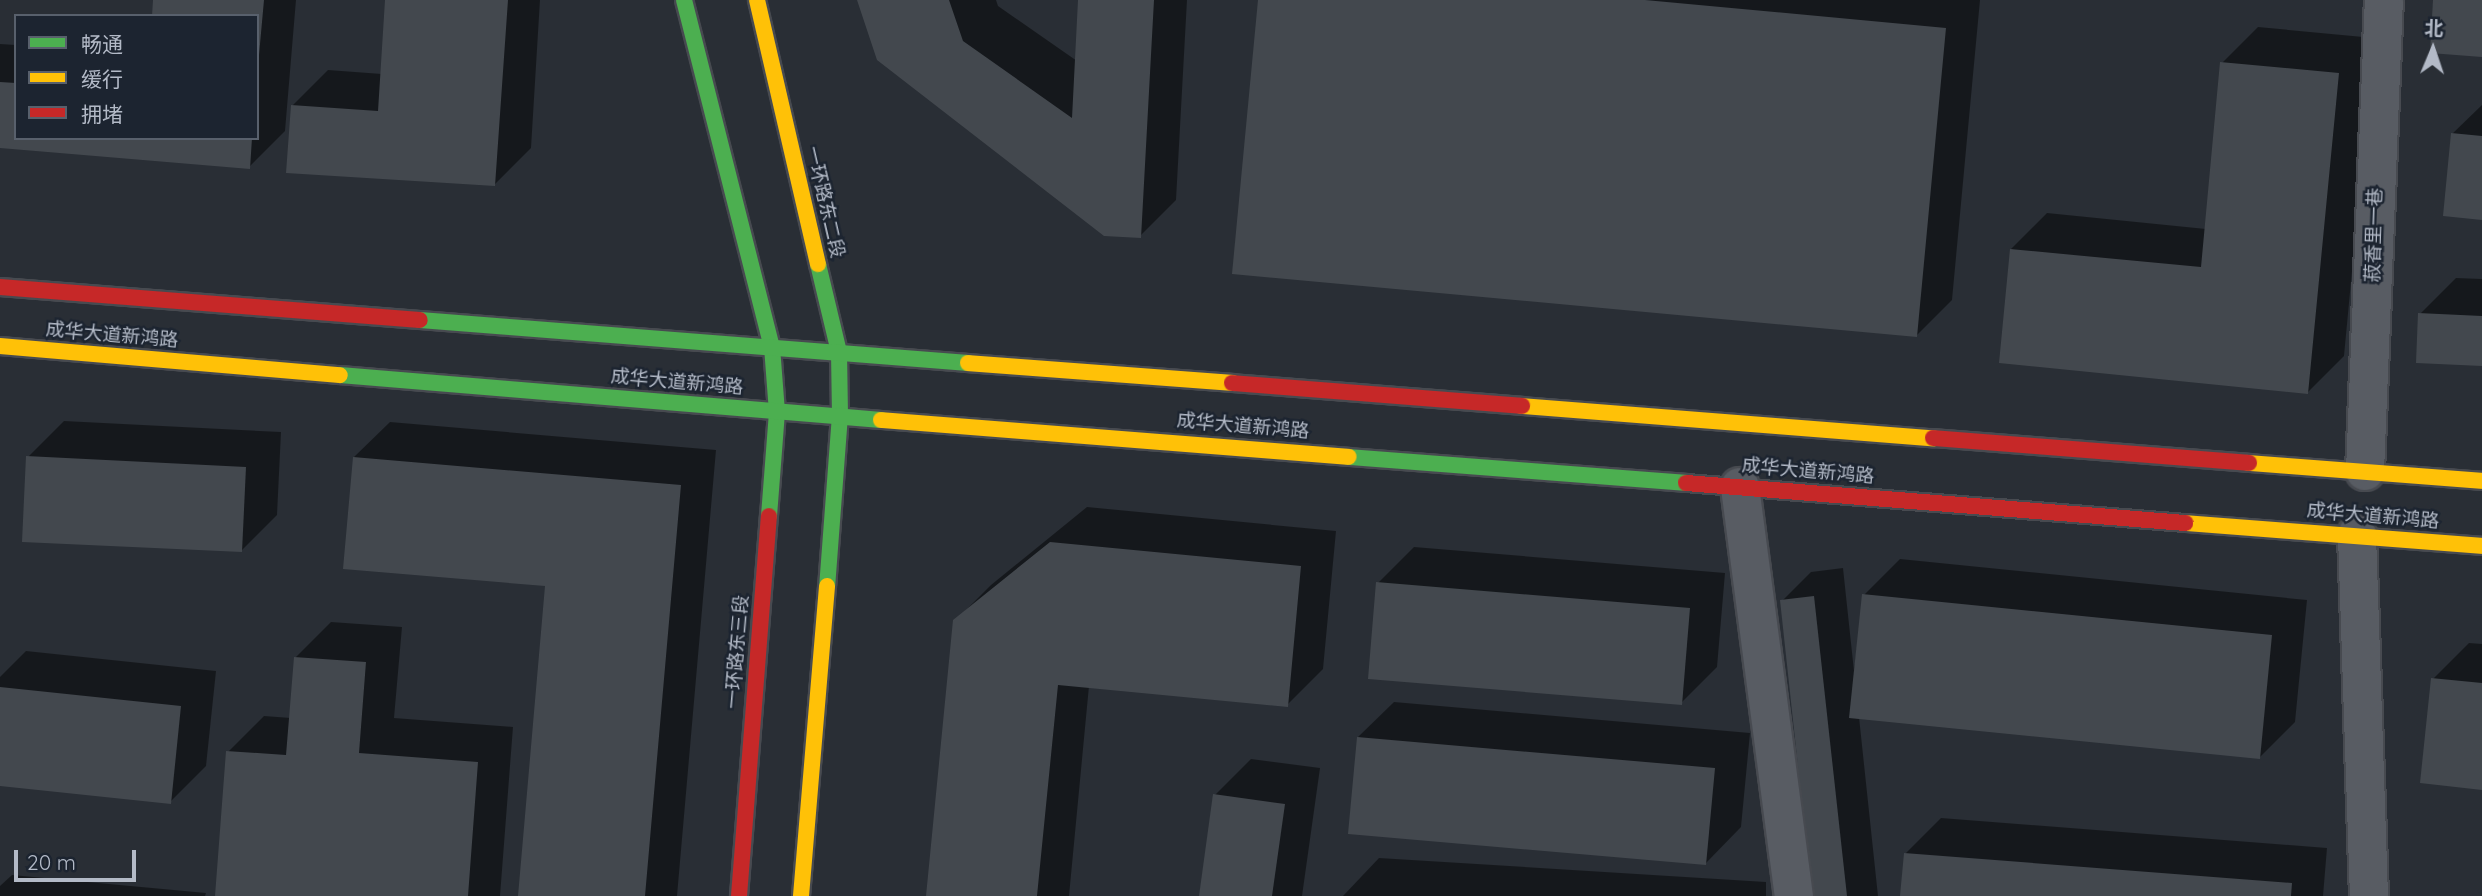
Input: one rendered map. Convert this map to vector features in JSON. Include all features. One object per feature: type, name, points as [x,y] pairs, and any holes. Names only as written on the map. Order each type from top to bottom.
[{"type":"main road","points":[[684,0],[772,347],[777,412]]},
{"type":"main road","name":"一环路东二段","points":[[757,0],[839,352],[840,415]]},
{"type":"main road","name":"成华大道新鸿路","points":[[0,287],[2482,481]]},
{"type":"main road","name":"成华大道新鸿路","points":[[0,346],[777,412],[2482,546]]},
{"type":"main road","name":"一环路东三段","points":[[739,896],[777,412]]},
{"type":"main road","points":[[801,896],[840,415]]},
{"type":"street","name":"菽香里一巷","points":[[2365,471],[2384,0]]},
{"type":"street","points":[[1740,487],[1794,896]]},
{"type":"street","points":[[2357,536],[2369,896]]},
{"type":"building","points":[[153,0],[264,0],[259,55],[259,14],[152,14]]},
{"type":"building","points":[[385,0],[508,0],[495,186],[286,173],[291,105],[378,111]]},
{"type":"building","points":[[857,0],[949,0],[963,41],[1072,118],[1078,0],[1154,0],[1141,238],[1104,236],[877,60]]},
{"type":"building","points":[[1258,0],[1645,0],[1946,28],[1917,337],[1232,274]]},
{"type":"building","points":[[2433,0],[2482,0],[2482,57],[2430,53]]},
{"type":"building","points":[[2220,62],[2339,73],[2308,394],[1999,363],[2010,249],[2201,267]]},
{"type":"building","points":[[0,82],[14,83],[14,140],[252,140],[250,169],[0,148]]},
{"type":"building","points":[[2451,133],[2482,136],[2482,220],[2443,216]]},
{"type":"building","points":[[2418,313],[2482,316],[2482,366],[2416,363]]},
{"type":"building","points":[[26,456],[246,467],[242,552],[22,542]]},
{"type":"building","points":[[353,457],[681,485],[645,896],[518,896],[545,586],[343,569]]},
{"type":"building","points":[[1050,542],[1301,566],[1288,707],[1058,685],[1037,896],[926,896],[953,620]]},
{"type":"building","points":[[1376,582],[1690,608],[1682,705],[1368,679]]},
{"type":"building","points":[[1862,594],[2272,635],[2260,759],[1849,718]]},
{"type":"building","points":[[1814,596],[1847,896],[1812,896],[1780,600]]},
{"type":"building","points":[[294,657],[366,662],[359,753],[478,762],[468,896],[215,896],[226,751],[286,755]]},
{"type":"building","points":[[2431,678],[2482,683],[2482,790],[2420,783]]},
{"type":"building","points":[[0,687],[181,706],[171,804],[0,786]]},
{"type":"building","points":[[1357,737],[1715,768],[1706,865],[1348,834]]},
{"type":"building","points":[[1213,794],[1285,804],[1272,896],[1199,896]]},
{"type":"building","points":[[1904,853],[2292,883],[2291,896],[1900,896]]},
{"type":"traffic: fast","points":[[684,0],[772,347],[777,412],[769,516]]},
{"type":"traffic: fast","points":[[818,264],[839,352],[840,415],[827,586]]},
{"type":"traffic: fast","points":[[420,320],[968,363]]},
{"type":"traffic: fast","points":[[340,375],[881,420]]},
{"type":"traffic: fast","points":[[1349,457],[1686,483]]},
{"type":"traffic: slow","points":[[757,0],[818,264]]},
{"type":"traffic: slow","points":[[0,346],[340,375]]},
{"type":"traffic: slow","points":[[968,363],[1232,383]]},
{"type":"traffic: slow","points":[[1522,406],[1933,438]]},
{"type":"traffic: slow","points":[[881,420],[1349,457]]},
{"type":"traffic: slow","points":[[2249,463],[2482,481]]},
{"type":"traffic: slow","points":[[2185,523],[2482,546]]},
{"type":"traffic: slow","points":[[801,896],[827,586]]},
{"type":"traffic: jam","points":[[0,287],[420,320]]},
{"type":"traffic: jam","points":[[1232,383],[1522,406]]},
{"type":"traffic: jam","points":[[1933,438],[2249,463]]},
{"type":"traffic: jam","points":[[1686,483],[2185,523]]},
{"type":"traffic: jam","points":[[739,896],[769,516]]}]
